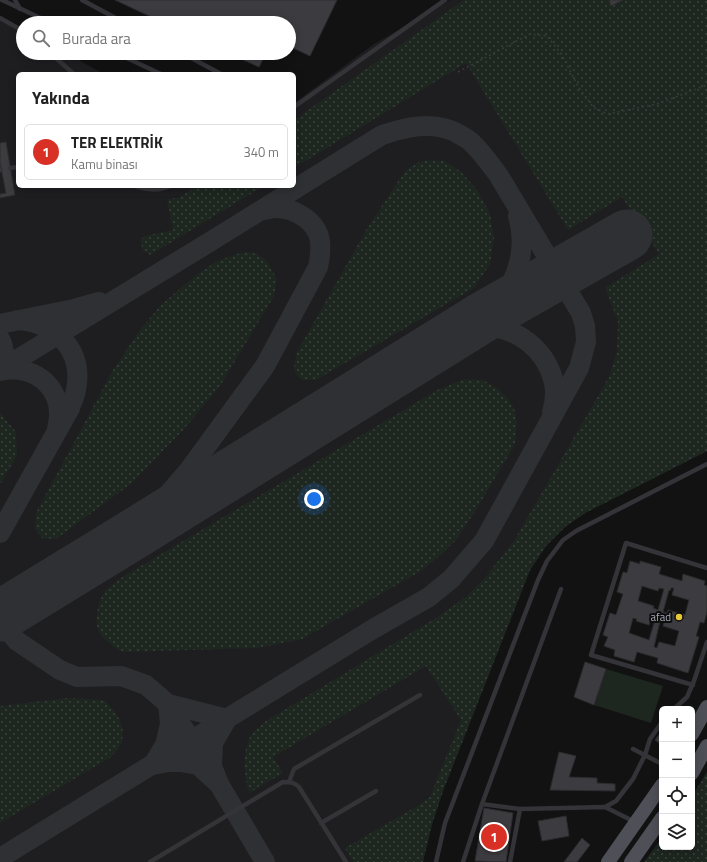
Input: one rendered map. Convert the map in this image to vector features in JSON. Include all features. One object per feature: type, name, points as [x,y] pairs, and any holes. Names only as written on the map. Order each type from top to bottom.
[{"type":"main road","points":[[695,729],[707,707]]},
{"type":"main road","points":[[695,768],[707,746]]},
{"type":"main road","points":[[608,862],[659,789]]},
{"type":"main road","points":[[631,862],[659,822]]},
{"type":"lane","points":[[2,0],[36,16]]},
{"type":"lane","points":[[15,0],[20,9]]},
{"type":"lane","points":[[82,0],[112,16]]},
{"type":"lane","points":[[296,106],[445,0]]},
{"type":"lane","points":[[0,18],[16,27]]},
{"type":"lane","points":[[58,60],[72,72]]},
{"type":"lane","points":[[131,60],[157,72]]},
{"type":"lane","points":[[195,60],[217,72]]},
{"type":"lane","points":[[10,168],[16,167]]},
{"type":"lane","points":[[143,188],[151,190],[166,188]]},
{"type":"lane","points":[[436,862],[445,823],[538,580],[547,561],[563,540],[576,531],[707,464]]},
{"type":"lane","points":[[693,685],[591,654],[626,543],[707,568]]},
{"type":"lane","points":[[463,862],[482,804],[561,589]]},
{"type":"lane","points":[[677,706],[686,697],[693,685],[707,642]]},
{"type":"lane","points":[[290,782],[294,769],[420,695]]},
{"type":"lane","points":[[605,807],[616,801],[633,780],[645,755],[650,739],[659,726]]},
{"type":"lane","points":[[633,749],[659,762]]},
{"type":"lane","points":[[150,862],[283,782],[290,782],[299,787],[346,862]]},
{"type":"lane","points":[[322,823],[376,791]]},
{"type":"lane","points":[[482,804],[520,809],[605,807],[636,822]]},
{"type":"lane","points":[[510,862],[520,809]]},
{"type":"path","points":[[458,72],[530,34],[547,36],[562,55],[579,88],[594,108],[608,114],[657,104],[707,85]]},
{"type":"shaded area","points":[[450,0],[707,0],[707,451],[587,512],[566,526],[546,546],[530,570],[443,791],[432,824],[423,862],[0,862],[0,16],[16,25],[16,60],[79,60],[100,72],[16,72],[16,188],[296,188],[296,102],[374,44]]},
{"type":"shaded area","points":[[464,0],[609,0],[612,6],[623,0],[707,0],[707,451],[587,512],[566,526],[546,546],[530,570],[443,791],[432,824],[423,862],[354,862],[345,848],[419,805],[430,797],[461,720],[426,666],[273,757],[283,773],[249,793],[245,765],[247,744],[251,735],[266,721],[439,616],[467,596],[483,580],[514,541],[609,377],[617,351],[618,321],[605,288],[659,254],[622,197],[568,230],[466,63],[296,167],[296,119]]},
{"type":"shaded area","points":[[429,160],[445,161],[461,172],[478,191],[490,214],[494,239],[490,264],[474,288],[316,380],[302,380],[296,374],[294,368],[297,352],[368,227],[405,171],[419,162]]},
{"type":"shaded area","points":[[194,188],[261,188],[149,255],[143,249],[141,240],[144,236],[173,230],[167,199],[178,198]]},
{"type":"shaded area","points":[[252,252],[265,259],[277,279],[274,296],[220,386],[184,429],[132,483],[56,539],[42,538],[35,529],[36,513],[113,370],[140,330],[161,305],[195,276],[217,261],[240,253]]},
{"type":"shaded area","points":[[465,379],[483,380],[498,389],[508,398],[515,411],[517,423],[515,444],[476,510],[456,540],[421,571],[302,639],[258,648],[123,652],[102,637],[98,630],[97,624],[97,612],[99,605],[106,590],[121,578],[439,389]]},
{"type":"shaded area","points":[[0,413],[16,432],[17,455],[0,485]]},
{"type":"shaded area","points":[[606,669],[663,686],[651,723],[594,705]]},
{"type":"shaded area","points":[[67,698],[104,700],[117,715],[122,725],[123,737],[120,746],[111,757],[0,823],[0,706]]},
{"type":"shaded area","points":[[707,772],[707,862],[644,862],[659,842],[659,850],[695,850],[695,791]]},
{"type":"building","points":[[115,0],[337,0],[310,56],[296,49],[296,16],[149,16]]},
{"type":"building","points":[[609,0],[623,0],[611,6]]},
{"type":"building","points":[[244,60],[262,60],[259,67]]},
{"type":"building","points":[[6,142],[15,195],[0,198],[0,194],[6,193],[0,163],[0,143]]},
{"type":"building","name":"afad","points":[[630,561],[640,564],[640,561],[661,567],[659,574],[682,581],[683,574],[705,581],[704,585],[707,586],[707,612],[704,623],[700,622],[696,636],[699,637],[688,673],[657,663],[658,658],[637,652],[634,662],[614,656],[615,650],[604,646],[608,637],[603,635],[610,613],[616,615],[623,594],[617,592],[623,572],[627,573]],"holes":[[[642,586],[658,591],[659,588],[664,589],[658,610],[653,608],[654,606],[638,601]],[[671,588],[674,588],[672,595],[689,600],[685,615],[668,610],[667,613],[663,612],[669,590],[670,591]],[[651,616],[653,616],[652,619],[655,620],[649,640],[629,633],[633,618],[637,619],[636,621],[649,625]],[[663,619],[665,620],[663,626],[679,631],[675,646],[659,642],[657,648],[654,647],[660,621],[662,622]]]},
{"type":"building","points":[[585,662],[606,669],[594,705],[574,697]]},
{"type":"building","points":[[659,735],[659,743],[655,740]]},
{"type":"building","points":[[559,752],[576,756],[569,777],[597,778],[597,783],[615,784],[615,791],[550,790]]},
{"type":"building","points":[[484,808],[513,813],[506,862],[475,861]]},
{"type":"building","points":[[566,816],[569,836],[542,841],[538,821]]},
{"type":"building","points":[[582,838],[590,845],[577,862],[564,862]]},
{"type":"taxiway","points":[[0,370],[382,135],[418,126],[437,127],[455,132],[469,141],[486,158],[499,176],[581,313],[585,326],[586,342],[579,368],[484,541],[451,579],[429,597],[373,629],[0,858]]},
{"type":"taxiway","points":[[134,534],[189,470],[265,366],[318,267],[320,241],[315,227],[304,217],[290,210],[275,208],[263,210]]},
{"type":"taxiway","points":[[465,328],[492,310],[512,283],[519,261],[522,239],[518,216]]},
{"type":"taxiway","points":[[0,324],[74,309],[99,302]]},
{"type":"taxiway","points":[[0,533],[70,408],[76,392],[76,363],[71,351],[64,341],[55,333],[44,327],[32,322],[18,320]]},
{"type":"taxiway","points":[[449,338],[473,329],[488,327],[510,331],[529,342],[544,359],[553,379],[555,396],[552,412]]},
{"type":"taxiway","points":[[0,339],[4,353],[0,366]]},
{"type":"taxiway","points":[[0,371],[26,371],[37,376],[46,383],[53,392],[58,403],[59,415],[57,429]]},
{"type":"taxiway","points":[[0,621],[17,641],[60,670],[77,677],[121,676],[146,685],[168,704],[219,784],[265,862]]},
{"type":"taxiway","points":[[168,704],[227,719],[213,743],[212,766],[219,784],[198,765],[174,761],[153,765],[165,745],[170,724],[168,704]]},
{"type":"runway","points":[[0,616],[483,317],[627,235]]},
{"type":"place","name":"afad","points":[[679,617]]},
{"type":"place","name":"TER ELEKTRİK","points":[[494,837]]}]
